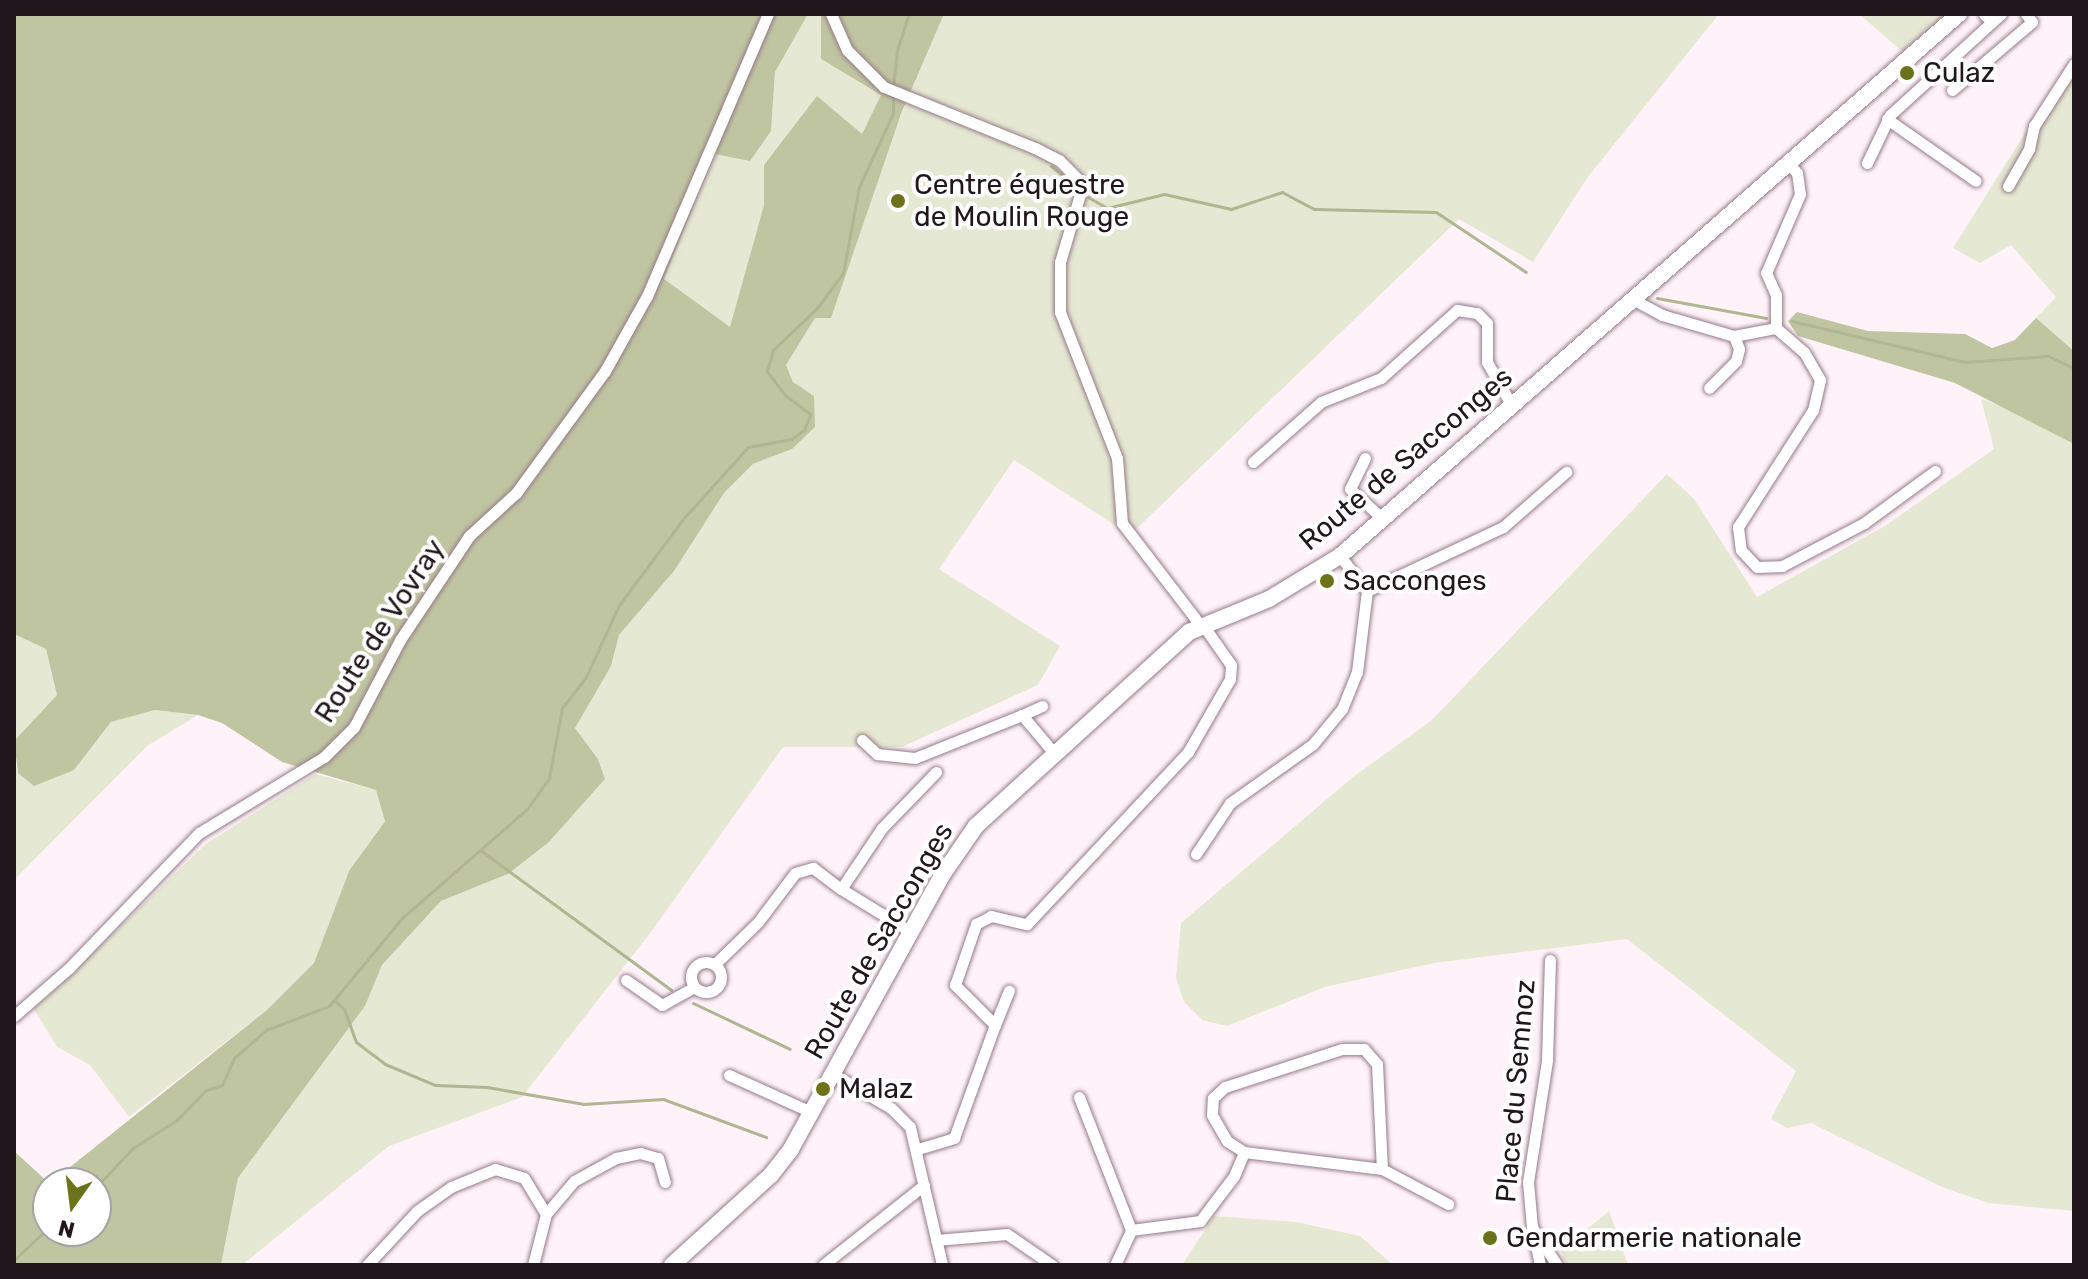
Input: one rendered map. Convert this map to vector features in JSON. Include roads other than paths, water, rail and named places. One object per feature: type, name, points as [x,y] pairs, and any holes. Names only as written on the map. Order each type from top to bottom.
[{"type":"street","name":"Route de Vovray","points":[[14,1016],[69,968],[199,833],[324,757],[354,727],[400,640],[469,536],[549,452],[605,371],[647,296],[768,14]]},
{"type":"street","points":[[831,14],[847,50],[884,87],[1059,160],[1083,184],[1060,262],[1060,312],[1117,458],[1122,523],[1202,626],[1231,670],[1228,686],[1188,752],[1027,924],[991,916],[976,924],[955,985],[995,1025]]},
{"type":"street","name":"Route de Sacconges","points":[[679,1263],[771,1175],[811,1112],[911,932],[976,826],[1053,752],[1202,626],[1269,599],[1340,556],[1959,14]]},
{"type":"street","points":[[1952,90],[2032,22],[2026,14]]},
{"type":"street","points":[[1867,163],[1887,119],[1992,17]]},
{"type":"street","points":[[2008,186],[2029,149],[2034,126],[2074,64]]},
{"type":"street","points":[[1887,119],[1976,181]]},
{"type":"street","points":[[1788,163],[1797,173],[1800,194],[1766,273],[1776,295],[1776,328],[1804,352],[1820,380],[1813,410],[1738,527],[1741,550],[1757,567],[1782,566],[1864,523],[1935,471]]},
{"type":"street","points":[[1632,299],[1662,315],[1734,336],[1776,328]]},
{"type":"street","points":[[1253,462],[1321,402],[1381,378],[1457,310],[1477,313],[1487,323],[1487,362],[1511,404]]},
{"type":"street","points":[[1709,388],[1736,361],[1739,349],[1734,336]]},
{"type":"street","points":[[1365,458],[1350,489],[1383,519]]},
{"type":"street","points":[[1367,591],[1503,527],[1566,472]]},
{"type":"street","points":[[1196,854],[1230,803],[1313,744],[1342,709],[1357,672],[1367,591],[1340,556]]},
{"type":"street","points":[[862,740],[877,754],[915,758],[1042,706]]},
{"type":"street","points":[[1022,715],[1053,752]]},
{"type":"street","points":[[841,889],[882,828],[936,772]]},
{"type":"street","points":[[694,987],[695,966],[715,964],[758,922],[795,873],[813,868],[911,932]]},
{"type":"street","name":"Place du Semnoz","points":[[1534,1262],[1527,1197],[1547,1060],[1550,960]]},
{"type":"street","points":[[694,987],[707,992],[719,984],[715,964]]},
{"type":"street","points":[[626,980],[662,1005],[694,987]]},
{"type":"street","points":[[918,1149],[954,1138],[1009,991]]},
{"type":"street","points":[[1382,1169],[1377,1064],[1364,1049],[1342,1049],[1225,1087],[1213,1098],[1212,1115],[1227,1141],[1244,1152],[1382,1169],[1448,1204]]},
{"type":"street","points":[[833,1074],[903,1118],[918,1149],[942,1265]]},
{"type":"street","points":[[729,1075],[811,1112]]},
{"type":"street","points":[[1079,1097],[1131,1230],[1115,1265]]},
{"type":"street","points":[[1131,1230],[1200,1221],[1234,1176],[1244,1152]]},
{"type":"street","points":[[533,1265],[546,1214],[574,1181],[616,1158],[640,1153],[658,1158],[665,1182]]},
{"type":"street","points":[[367,1265],[417,1211],[487,1171],[505,1170],[524,1178],[546,1214]]},
{"type":"street","points":[[823,1265],[924,1185]]},
{"type":"street","points":[[1532,1227],[1550,1248],[1557,1265]]},
{"type":"street","points":[[936,1240],[1007,1234],[1052,1265]]},
{"type":"waterway","points":[[893,88],[897,50],[909,14]]},
{"type":"waterway","points":[[112,1170],[133,1148],[177,1120],[206,1090],[222,1085],[234,1058],[266,1030],[329,1006],[402,918],[528,808],[549,778],[562,708],[586,677],[619,605],[683,519],[748,447],[791,439],[804,430],[810,414],[785,395],[767,371],[773,350],[818,307],[843,273],[859,187],[893,113],[893,95]]},
{"type":"waterway","points":[[1051,166],[1076,186]]},
{"type":"waterway","points":[[1088,197],[1107,208],[1164,194],[1231,209],[1282,192],[1314,209],[1436,212],[1526,272]]},
{"type":"waterway","points":[[1657,298],[1766,318]]},
{"type":"waterway","points":[[1792,321],[1965,362],[2048,356],[2074,368]]},
{"type":"waterway","points":[[480,850],[671,990]]},
{"type":"waterway","points":[[335,1001],[344,1009],[356,1042],[385,1064],[435,1085],[487,1087],[583,1104],[663,1099],[766,1137]]},
{"type":"waterway","points":[[693,1003],[790,1049]]},
{"type":"waterway","points":[[14,1260],[32,1243]]},
{"type":"place","name":"Culaz","points":[[1907,73]]},
{"type":"place","name":"Centre équestre de Moulin Rouge","points":[[898,201]]},
{"type":"place","name":"Sacconges","points":[[1327,581]]},
{"type":"place","name":"Malaz","points":[[823,1089]]},
{"type":"place","name":"Gendarmerie nationale","points":[[1490,1238]]}]
